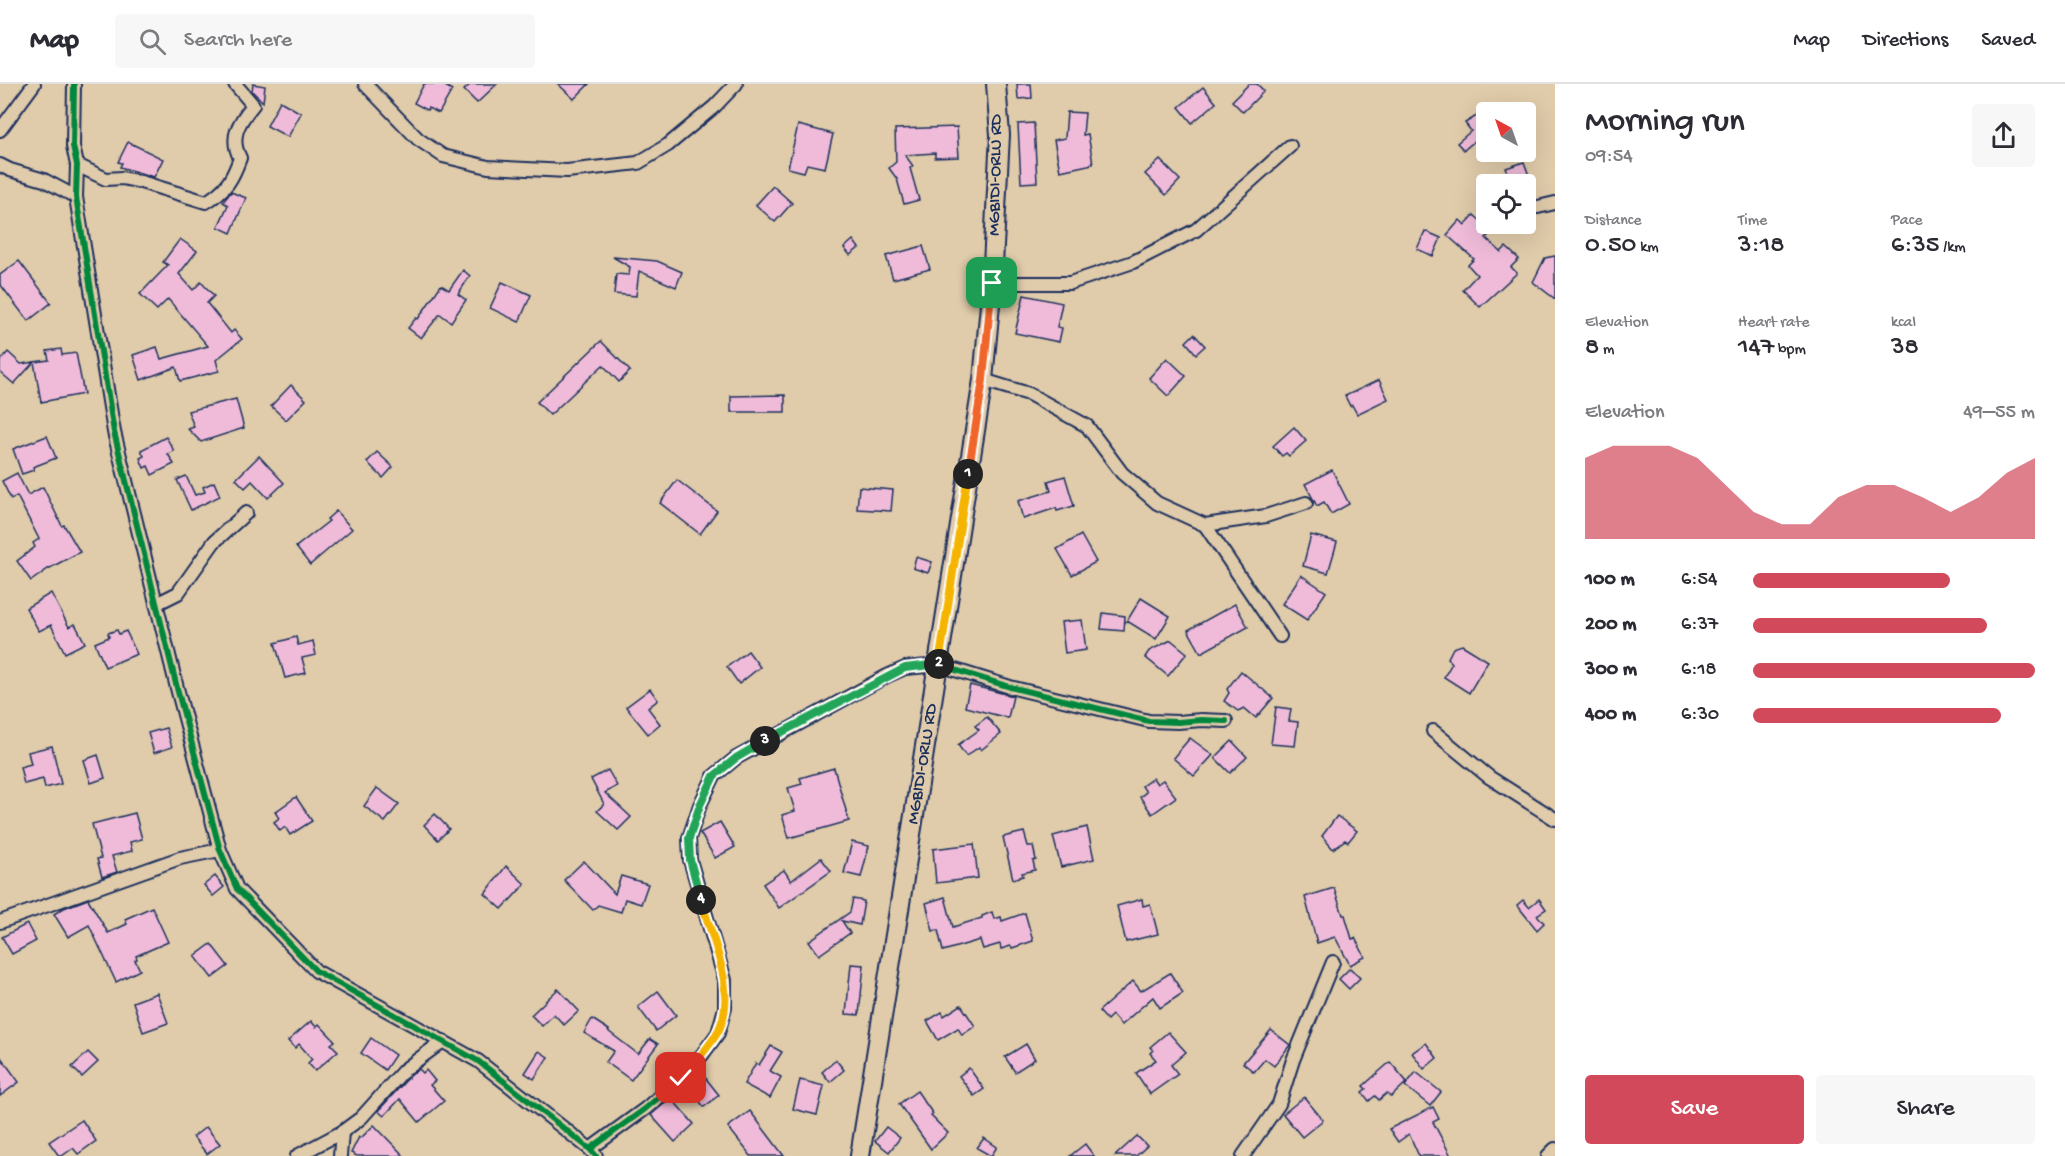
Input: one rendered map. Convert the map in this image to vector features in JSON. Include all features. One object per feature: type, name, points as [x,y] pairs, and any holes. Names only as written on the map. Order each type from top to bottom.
[{"type":"main road","name":"MGBIDI-ORLU RD","points":[[860,1156],[983,380],[992,283],[1000,135],[996,84]]},
{"type":"street","points":[[0,130],[34,84]]},
{"type":"street","points":[[74,84],[73,147],[77,165],[76,197],[114,432],[220,850],[237,889],[316,971],[478,1061],[593,1152],[681,1078],[718,1033],[725,1008],[725,980],[690,860],[689,838],[700,805],[714,776],[736,758],[886,676],[905,668],[939,665],[1010,687],[1149,721],[1226,721]]},
{"type":"street","points":[[77,165],[106,178],[122,178],[141,182],[206,202],[221,193],[234,176],[240,158],[234,147],[239,122],[253,105],[235,84]]},
{"type":"street","points":[[365,84],[418,139],[443,156],[488,167],[567,171],[638,162],[668,145],[715,106],[736,84]]},
{"type":"street","points":[[992,283],[1070,283],[1133,262],[1197,230],[1290,146]]},
{"type":"street","points":[[0,165],[44,180],[76,197]]},
{"type":"street","points":[[1536,207],[1555,203]]},
{"type":"street","points":[[983,380],[1029,394],[1087,426],[1122,473],[1157,503],[1205,525],[1280,636]]},
{"type":"street","points":[[1205,525],[1266,516],[1306,503]]},
{"type":"street","points":[[156,604],[178,593],[214,542],[246,513]]},
{"type":"street","points":[[1432,731],[1489,777],[1555,819]]},
{"type":"street","points":[[0,921],[180,858],[220,850]]},
{"type":"street","points":[[1243,1156],[1279,1104],[1293,1060],[1333,962]]},
{"type":"street","points":[[297,1156],[342,1132],[361,1118],[404,1070],[443,1041]]},
{"type":"street","points":[[340,1156],[342,1132]]},
{"type":"street","points":[[1548,1156],[1555,1149]]},
{"type":"building","points":[[253,84],[265,86],[263,102],[252,91]]},
{"type":"building","points":[[424,84],[442,84],[452,90],[439,113],[414,103]]},
{"type":"building","points":[[471,84],[497,84],[477,103],[464,90]]},
{"type":"building","points":[[558,84],[589,84],[574,99]]},
{"type":"building","points":[[1017,84],[1031,84],[1032,98],[1018,99]]},
{"type":"building","points":[[1249,84],[1257,84],[1264,91],[1243,112],[1232,101]]},
{"type":"building","points":[[1203,87],[1216,103],[1192,123],[1179,107]]},
{"type":"building","points":[[280,101],[301,113],[288,137],[267,126]]},
{"type":"building","points":[[1067,112],[1085,113],[1083,135],[1088,134],[1093,164],[1060,171],[1054,140],[1065,138]]},
{"type":"building","points":[[1476,116],[1476,140],[1464,150],[1457,143],[1471,131],[1465,123]]},
{"type":"building","points":[[1034,123],[1037,182],[1021,183],[1018,124]]},
{"type":"building","points":[[798,125],[833,134],[825,168],[807,164],[804,172],[788,168]]},
{"type":"building","points":[[957,127],[959,157],[935,158],[935,153],[905,155],[913,166],[910,168],[919,200],[904,204],[897,179],[889,168],[896,162],[895,129]]},
{"type":"building","points":[[128,142],[163,159],[154,177],[120,167],[122,163],[118,162]]},
{"type":"building","points":[[1160,160],[1180,180],[1166,195],[1145,174]]},
{"type":"building","points":[[1524,162],[1528,174],[1508,174],[1506,168]]},
{"type":"building","points":[[773,186],[792,203],[775,222],[756,205]]},
{"type":"building","points":[[231,192],[246,198],[231,233],[218,227],[228,205],[223,202]]},
{"type":"building","points":[[1474,215],[1476,217],[1476,234],[1489,234],[1486,238],[1501,252],[1506,247],[1519,259],[1511,267],[1517,273],[1480,307],[1463,290],[1477,275],[1468,265],[1474,259],[1447,235],[1460,220],[1465,225]]},
{"type":"building","points":[[1425,231],[1441,238],[1433,256],[1417,249]]},
{"type":"building","points":[[180,239],[197,251],[179,274],[193,290],[201,282],[214,296],[207,303],[231,333],[234,330],[242,339],[216,360],[219,371],[180,381],[176,367],[141,380],[133,355],[157,347],[161,359],[208,346],[168,299],[157,310],[140,294],[168,265],[163,262]]},
{"type":"building","points":[[853,240],[859,248],[850,255],[844,248]]},
{"type":"building","points":[[923,246],[930,269],[893,279],[886,256]]},
{"type":"building","points":[[1555,256],[1555,299],[1533,282],[1545,258]]},
{"type":"building","points":[[613,257],[657,261],[682,272],[676,287],[639,271],[636,296],[614,294],[616,274],[629,275],[630,267]]},
{"type":"building","points":[[19,261],[51,303],[28,321],[0,284],[0,275]]},
{"type":"building","points":[[463,270],[470,276],[458,294],[466,300],[451,322],[440,314],[421,338],[408,328],[416,318],[418,319],[441,285],[449,290]]},
{"type":"building","points":[[502,282],[531,295],[519,322],[490,308]]},
{"type":"building","points":[[1024,295],[1062,303],[1057,327],[1062,328],[1059,342],[1015,333]]},
{"type":"building","points":[[1194,334],[1205,346],[1196,354],[1186,342]]},
{"type":"building","points":[[601,341],[630,371],[619,382],[603,365],[550,415],[537,402]]},
{"type":"building","points":[[61,349],[62,355],[76,353],[84,394],[41,402],[34,362],[49,360],[47,351]]},
{"type":"building","points":[[8,352],[21,364],[34,362],[14,384],[0,372],[0,361]]},
{"type":"building","points":[[1167,358],[1186,376],[1168,396],[1149,378]]},
{"type":"building","points":[[1379,380],[1388,399],[1357,414],[1345,396]]},
{"type":"building","points":[[291,385],[306,400],[286,420],[271,406]]},
{"type":"building","points":[[785,395],[785,412],[731,412],[731,396]]},
{"type":"building","points":[[236,399],[244,428],[201,442],[188,429],[194,427],[188,411]]},
{"type":"building","points":[[1294,427],[1306,441],[1289,456],[1286,453],[1282,456],[1273,446]]},
{"type":"building","points":[[47,436],[56,458],[22,474],[13,449]]},
{"type":"building","points":[[166,437],[174,451],[168,454],[174,464],[152,475],[148,466],[144,468],[140,458],[144,456],[141,450]]},
{"type":"building","points":[[377,452],[393,467],[383,478],[367,462]]},
{"type":"building","points":[[259,456],[284,483],[268,498],[252,481],[245,488],[236,479]]},
{"type":"building","points":[[1332,470],[1349,504],[1331,514],[1324,502],[1317,506],[1305,484]]},
{"type":"building","points":[[17,473],[28,495],[43,487],[62,526],[64,525],[80,552],[31,581],[17,561],[35,547],[33,543],[39,539],[17,496],[11,499],[2,481]]},
{"type":"building","points":[[186,476],[195,495],[205,492],[203,487],[214,482],[220,496],[191,510],[177,480]]},
{"type":"building","points":[[1065,476],[1074,506],[1057,511],[1056,508],[1023,519],[1018,501],[1051,491],[1048,481]]},
{"type":"building","points":[[677,480],[717,511],[700,534],[660,503]]},
{"type":"building","points":[[859,487],[893,490],[891,511],[857,509]]},
{"type":"building","points":[[336,511],[352,529],[310,565],[296,547],[329,521],[327,519]]},
{"type":"building","points":[[1081,535],[1096,562],[1072,575],[1057,549]]},
{"type":"building","points":[[1311,535],[1337,542],[1328,573],[1303,566]]},
{"type":"building","points":[[916,557],[932,562],[928,573],[913,568]]},
{"type":"building","points":[[1301,575],[1326,592],[1307,620],[1282,604]]},
{"type":"building","points":[[51,593],[69,627],[75,624],[85,643],[65,653],[51,625],[39,631],[26,608]]},
{"type":"building","points":[[1141,598],[1170,616],[1156,639],[1127,621]]},
{"type":"building","points":[[1235,604],[1248,627],[1201,653],[1188,630]]},
{"type":"building","points":[[1103,613],[1125,616],[1124,631],[1101,629]]},
{"type":"building","points":[[1082,620],[1086,650],[1065,653],[1061,622]]},
{"type":"building","points":[[117,630],[119,634],[126,631],[137,654],[105,667],[95,643],[109,637],[108,633]]},
{"type":"building","points":[[296,637],[298,645],[313,641],[316,655],[302,658],[306,673],[285,678],[275,643]]},
{"type":"building","points":[[1171,640],[1187,653],[1168,676],[1145,657],[1149,651]]},
{"type":"building","points":[[1462,645],[1488,661],[1469,693],[1444,677],[1452,663],[1448,658],[1453,648]]},
{"type":"building","points":[[748,651],[760,667],[739,684],[727,667]]},
{"type":"building","points":[[1241,671],[1273,698],[1256,718],[1244,708],[1238,711],[1224,701],[1229,693],[1227,689]]},
{"type":"building","points":[[970,685],[1013,696],[1008,718],[965,707]]},
{"type":"building","points":[[650,689],[658,700],[648,708],[660,724],[648,734],[626,707]]},
{"type":"building","points":[[1276,707],[1291,709],[1289,721],[1298,722],[1295,746],[1271,744]]},
{"type":"building","points":[[987,717],[1001,734],[981,750],[979,747],[966,756],[958,745],[979,730],[975,726]]},
{"type":"building","points":[[166,728],[172,747],[154,753],[148,733]]},
{"type":"building","points":[[1190,738],[1213,755],[1194,776],[1173,758]]},
{"type":"building","points":[[1232,741],[1247,757],[1230,773],[1215,758]]},
{"type":"building","points":[[52,746],[61,784],[45,788],[43,779],[24,784],[20,767],[31,764],[28,752]]},
{"type":"building","points":[[98,755],[105,778],[91,783],[84,760]]},
{"type":"building","points":[[834,768],[849,821],[789,838],[782,815],[795,811],[788,788],[802,784],[800,778]]},
{"type":"building","points":[[608,770],[617,786],[605,793],[631,817],[618,830],[597,811],[604,804],[591,779]]},
{"type":"building","points":[[1153,778],[1157,784],[1163,780],[1176,797],[1152,814],[1140,797],[1146,792],[1142,786]]},
{"type":"building","points":[[377,788],[399,804],[385,822],[364,806]]},
{"type":"building","points":[[296,797],[312,821],[290,835],[285,827],[280,831],[274,822],[279,818],[275,812]]},
{"type":"building","points":[[135,813],[142,839],[130,842],[132,851],[112,856],[117,872],[102,877],[97,859],[101,858],[92,824]]},
{"type":"building","points":[[435,814],[449,829],[438,840],[424,825]]},
{"type":"building","points":[[1337,816],[1357,831],[1348,842],[1345,840],[1333,849],[1322,836]]},
{"type":"building","points":[[720,822],[735,847],[715,858],[700,833]]},
{"type":"building","points":[[1087,827],[1094,859],[1061,867],[1053,836]]},
{"type":"building","points":[[1024,832],[1028,846],[1033,846],[1036,860],[1033,861],[1035,870],[1022,873],[1023,876],[1013,879],[1003,837]]},
{"type":"building","points":[[852,842],[869,846],[861,877],[844,873]]},
{"type":"building","points":[[974,844],[978,878],[936,883],[933,849]]},
{"type":"building","points":[[821,858],[831,871],[779,908],[763,884],[784,870],[791,881]]},
{"type":"building","points":[[584,861],[615,894],[621,876],[648,884],[641,904],[625,899],[621,912],[598,905],[593,910],[564,880]]},
{"type":"building","points":[[506,866],[525,884],[502,909],[485,894]]},
{"type":"building","points":[[215,876],[224,887],[213,896],[204,885]]},
{"type":"building","points":[[1334,888],[1352,939],[1355,938],[1365,957],[1350,965],[1335,937],[1317,943],[1305,897]]},
{"type":"building","points":[[945,897],[953,927],[982,918],[992,912],[994,919],[1001,917],[1002,921],[1025,913],[1033,941],[1012,948],[1011,946],[1001,949],[1000,944],[983,949],[980,940],[943,951],[938,930],[933,931],[926,903]]},
{"type":"building","points":[[88,899],[108,933],[127,924],[125,919],[152,907],[168,942],[136,956],[135,960],[140,970],[116,982],[89,925],[68,937],[54,914]]},
{"type":"building","points":[[853,899],[864,901],[860,925],[842,921],[850,933],[819,955],[809,941],[850,912]]},
{"type":"building","points":[[1142,899],[1143,906],[1150,904],[1158,934],[1126,942],[1117,906]]},
{"type":"building","points":[[1539,899],[1546,909],[1537,915],[1544,923],[1537,930],[1517,905],[1523,900],[1529,907]]},
{"type":"building","points":[[27,924],[36,941],[12,954],[2,937]]},
{"type":"building","points":[[211,944],[228,966],[212,978],[195,956]]},
{"type":"building","points":[[851,964],[864,965],[859,1015],[846,1014]]},
{"type":"building","points":[[1350,968],[1360,978],[1349,989],[1339,979]]},
{"type":"building","points":[[1170,973],[1183,993],[1160,1008],[1153,997],[1121,1025],[1112,1015],[1107,1020],[1099,1011],[1133,981],[1141,991]]},
{"type":"building","points":[[558,989],[579,1011],[564,1025],[554,1014],[542,1026],[531,1015]]},
{"type":"building","points":[[658,991],[676,1015],[656,1031],[638,1007]]},
{"type":"building","points":[[157,993],[168,1023],[143,1032],[133,1002]]},
{"type":"building","points":[[961,1005],[975,1026],[962,1035],[958,1028],[938,1040],[927,1021],[942,1012],[944,1016]]},
{"type":"building","points":[[592,1019],[638,1054],[650,1039],[658,1044],[631,1080],[606,1062],[614,1051],[584,1033]]},
{"type":"building","points":[[311,1021],[316,1027],[319,1024],[335,1041],[331,1044],[338,1051],[315,1071],[308,1063],[312,1059],[299,1044],[295,1048],[288,1041]]},
{"type":"building","points":[[1271,1030],[1290,1045],[1274,1066],[1265,1059],[1254,1072],[1243,1063]]},
{"type":"building","points":[[1168,1032],[1186,1052],[1171,1065],[1178,1074],[1150,1094],[1136,1073],[1156,1060],[1150,1053],[1153,1050],[1150,1047]]},
{"type":"building","points":[[371,1038],[395,1055],[385,1070],[361,1053]]},
{"type":"building","points":[[1426,1043],[1437,1058],[1424,1069],[1412,1053]]},
{"type":"building","points":[[1026,1044],[1035,1059],[1015,1072],[1005,1057]]},
{"type":"building","points":[[771,1046],[782,1052],[770,1071],[781,1077],[770,1098],[744,1084],[756,1063],[759,1065]]},
{"type":"building","points":[[539,1051],[548,1057],[534,1079],[525,1073]]},
{"type":"building","points":[[88,1052],[98,1062],[82,1077],[72,1067]]},
{"type":"building","points":[[0,1056],[19,1082],[0,1096]]},
{"type":"building","points":[[836,1060],[844,1070],[830,1082],[822,1072]]},
{"type":"building","points":[[1390,1062],[1407,1082],[1391,1097],[1387,1093],[1379,1100],[1375,1096],[1369,1101],[1362,1092],[1366,1089],[1363,1086]]},
{"type":"building","points":[[969,1068],[984,1089],[974,1096],[959,1076]]},
{"type":"building","points":[[419,1069],[423,1073],[426,1070],[435,1081],[430,1085],[444,1101],[419,1122],[400,1099],[384,1116],[378,1111],[410,1076]]},
{"type":"building","points":[[1416,1072],[1441,1092],[1430,1106],[1405,1086]]},
{"type":"building","points":[[704,1076],[719,1095],[704,1107],[689,1088]]},
{"type":"building","points":[[800,1080],[824,1086],[817,1115],[793,1109]]},
{"type":"building","points":[[917,1091],[933,1114],[931,1116],[948,1133],[931,1149],[899,1104]]},
{"type":"building","points":[[1304,1097],[1323,1120],[1302,1137],[1283,1114]]},
{"type":"building","points":[[671,1098],[694,1124],[675,1142],[651,1115]]},
{"type":"building","points":[[1433,1107],[1439,1119],[1433,1122],[1451,1156],[1419,1156],[1409,1134],[1398,1142],[1389,1129]]},
{"type":"building","points":[[750,1111],[784,1156],[751,1156],[728,1127]]},
{"type":"building","points":[[82,1120],[96,1141],[78,1154],[73,1148],[59,1156],[49,1142]]},
{"type":"building","points":[[374,1125],[404,1156],[357,1156],[351,1153],[359,1137],[361,1138]]},
{"type":"building","points":[[206,1127],[220,1144],[207,1154],[193,1137]]},
{"type":"building","points":[[886,1127],[900,1138],[889,1152],[875,1141]]},
{"type":"building","points":[[1137,1136],[1147,1146],[1136,1156],[1115,1156]]},
{"type":"building","points":[[984,1138],[997,1147],[991,1156],[977,1148]]},
{"type":"building","points":[[1085,1144],[1094,1156],[1070,1156]]},
{"type":"cycle path","points":[[74,84],[73,146],[77,165],[76,197],[114,432],[177,688],[220,850],[237,889],[316,971],[478,1061],[596,1156]]},
{"type":"cycle path","points":[[590,1149],[645,1109],[681,1078],[718,1033],[725,1008],[725,980],[690,860],[689,838],[700,805],[714,776],[736,758],[887,676],[905,668],[939,665],[1010,687],[1149,721],[1226,721]]},
{"type":"route","points":[[681,1078],[718,1033],[725,1008],[725,980],[690,860],[689,838],[700,805],[714,776],[736,758],[773,736],[886,676],[905,668],[939,665],[983,380],[992,283]]}]
